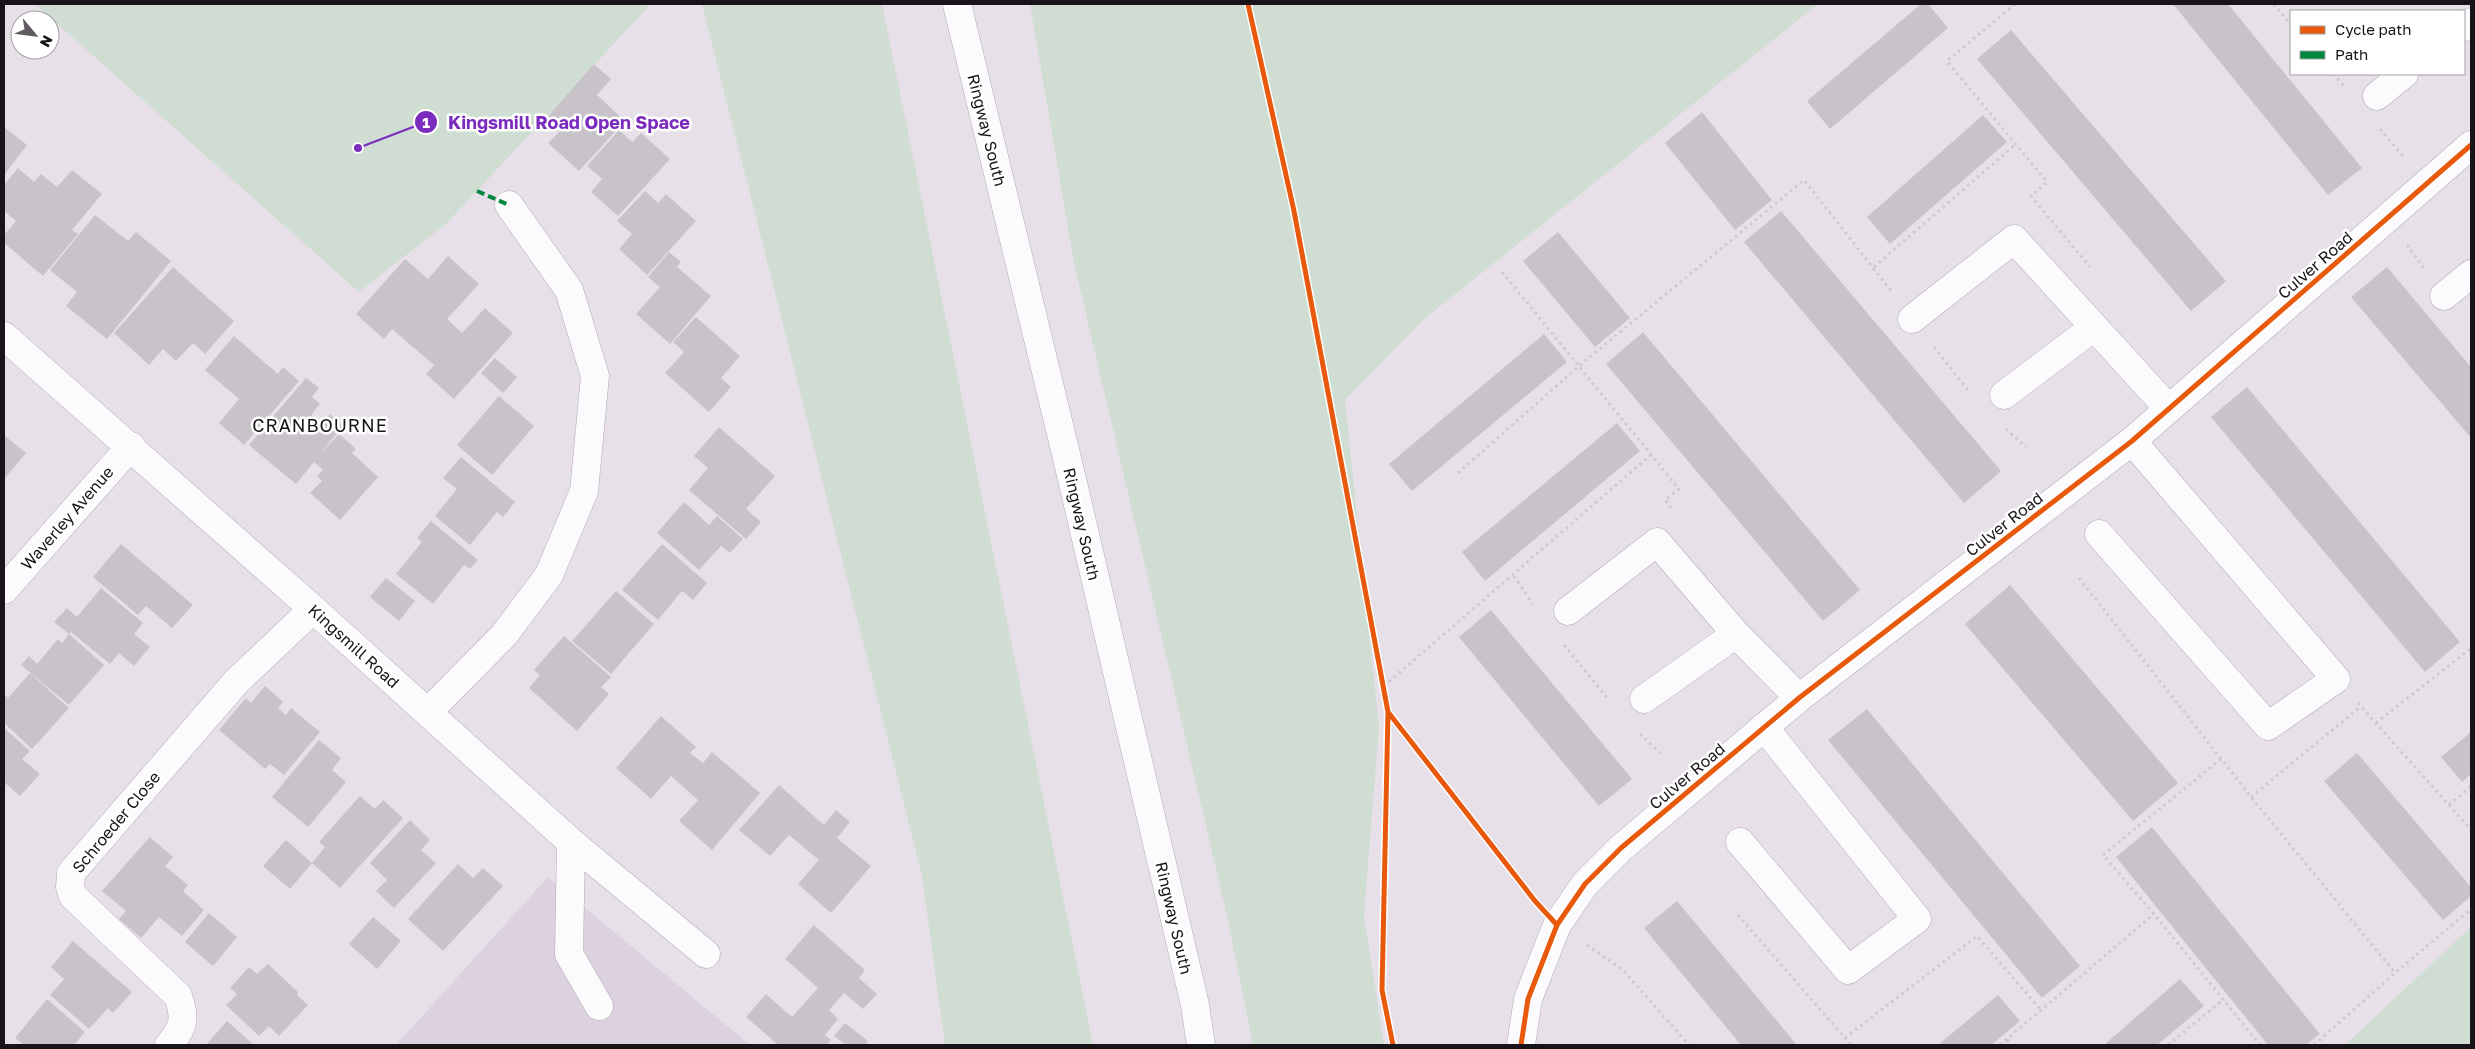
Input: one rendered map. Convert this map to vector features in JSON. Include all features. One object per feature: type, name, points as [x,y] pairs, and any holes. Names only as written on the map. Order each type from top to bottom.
[{"type":"street","name":"Ringway South","points":[[957,4],[1195,1005],[1201,1045]]},
{"type":"street","points":[[2376,96],[2403,75]]},
{"type":"street","name":"Culver Road","points":[[1520,1045],[1528,999],[1557,925],[1586,884],[1621,848],[1799,698],[2132,441],[2471,145]]},
{"type":"street","points":[[428,712],[504,635],[549,575],[584,491],[595,376],[569,290],[509,205]]},
{"type":"street","points":[[1912,318],[2014,239],[2169,409]]},
{"type":"street","points":[[2444,296],[2471,274]]},
{"type":"street","points":[[2004,395],[2094,327]]},
{"type":"street","name":"Kingsmill Road","points":[[4,336],[131,446],[571,842],[706,954]]},
{"type":"street","points":[[2099,534],[2268,726],[2336,679],[2132,441]]},
{"type":"street","name":"Waverley Avenue","points":[[4,590],[131,446]]},
{"type":"street","points":[[1568,611],[1657,542],[1736,634],[1799,698]]},
{"type":"street","name":"Schroeder Close","points":[[168,1045],[180,1031],[184,1012],[178,996],[74,896],[70,887],[71,873],[236,682],[313,609]]},
{"type":"street","points":[[1644,699],[1736,634]]},
{"type":"street","points":[[1740,842],[1848,970],[1917,919],[1764,727]]},
{"type":"street","points":[[571,842],[569,954],[599,1006]]},
{"type":"path","points":[[2015,4],[1947,61],[2047,182],[2032,196],[2095,273]]},
{"type":"path","points":[[2274,4],[2290,24]]},
{"type":"path","points":[[1874,267],[2016,144]]},
{"type":"path","points":[[1458,472],[1579,366],[1804,180],[1874,267],[1973,396]]},
{"type":"path","points":[[1384,686],[1514,576],[1652,454],[1502,272]]},
{"type":"path","points":[[1998,423],[2026,447]]},
{"type":"path","points":[[1514,576],[1534,605]]},
{"type":"path","points":[[2079,578],[2251,797],[2395,972]]},
{"type":"path","points":[[1562,642],[1610,702]]},
{"type":"path","points":[[2376,723],[2471,648]]},
{"type":"path","points":[[1382,677],[1385,695]]},
{"type":"path","points":[[2336,679],[2471,830]]},
{"type":"path","points":[[1387,704],[1382,990],[1393,1045]]},
{"type":"path","points":[[2251,797],[2361,706]]},
{"type":"path","points":[[1388,712],[1394,720]]},
{"type":"path","points":[[1635,729],[1660,753]]},
{"type":"path","points":[[2221,758],[2103,855],[2154,914],[2260,1045]]},
{"type":"path","points":[[2450,805],[2471,786]]},
{"type":"path","points":[[2314,1045],[2395,972],[2471,909]]},
{"type":"path","points":[[2000,1045],[2154,914]]},
{"type":"path","points":[[1738,916],[1851,1045]]},
{"type":"path","points":[[1557,925],[1622,969],[1689,1045]]},
{"type":"path","points":[[1845,1038],[1977,936],[2041,1010]]},
{"type":"path","points":[[2168,1045],[2224,999]]},
{"type":"path","points":[[2007,1040],[2011,1045]]},
{"type":"shaded area","points":[[35,4],[651,4],[447,223],[359,292],[60,26],[60,10],[42,10]]},
{"type":"shaded area","points":[[702,4],[882,4],[1093,1045],[945,1045],[922,875]]},
{"type":"shaded area","points":[[1030,4],[1818,4],[1424,319],[1345,400],[1379,727],[1364,915],[1384,1045],[1253,1045],[1225,907],[1074,263]]},
{"type":"shaded area","points":[[548,877],[750,1045],[396,1045]]},
{"type":"shaded area","points":[[2471,927],[2471,1045],[2345,1045]]},
{"type":"building","points":[[1921,4],[1928,4],[1948,28],[1830,129],[1807,101]]},
{"type":"building","points":[[2173,4],[2228,4],[2362,168],[2328,195]]},
{"type":"building","points":[[2011,30],[2226,281],[2191,311],[1977,59]]},
{"type":"building","points":[[594,64],[611,79],[597,95],[625,121],[579,171],[548,143],[562,129],[548,116]]},
{"type":"building","points":[[1702,112],[1772,200],[1735,230],[1665,143]]},
{"type":"building","points":[[1983,115],[2007,142],[1890,244],[1867,217]]},
{"type":"building","points":[[4,127],[27,145],[4,175]]},
{"type":"building","points":[[619,130],[632,142],[641,133],[670,159],[618,216],[591,192],[602,179],[587,166]]},
{"type":"building","points":[[18,168],[34,182],[41,174],[57,187],[72,170],[102,194],[72,230],[78,234],[43,276],[4,243],[4,235],[16,221],[4,211],[4,185]]},
{"type":"building","points":[[645,191],[658,203],[666,194],[696,221],[647,275],[619,249],[632,234],[617,221]]},
{"type":"building","points":[[1781,211],[2001,471],[1964,503],[1744,242]]},
{"type":"building","points":[[95,215],[128,241],[136,232],[171,261],[107,339],[66,306],[77,292],[50,270]]},
{"type":"building","points":[[1558,232],[1630,318],[1595,347],[1523,261]]},
{"type":"building","points":[[669,252],[681,262],[677,267],[711,296],[670,344],[636,314],[660,287],[648,277]]},
{"type":"building","points":[[448,256],[479,284],[447,319],[462,333],[485,308],[513,333],[454,399],[426,374],[434,365],[392,329],[384,339],[356,314],[405,259],[428,279]]},
{"type":"building","points":[[173,267],[234,321],[205,354],[193,343],[176,361],[163,349],[149,365],[114,333]]},
{"type":"building","points":[[2387,267],[2471,367],[2471,438],[2351,297]]},
{"type":"building","points":[[696,317],[740,356],[721,378],[731,387],[709,412],[665,373],[684,352],[673,342]]},
{"type":"building","points":[[1643,332],[1860,590],[1823,621],[1606,364]]},
{"type":"building","points":[[1544,334],[1567,362],[1412,491],[1389,464]]},
{"type":"building","points":[[234,336],[278,374],[283,367],[299,381],[244,445],[219,423],[239,399],[205,370]]},
{"type":"building","points":[[495,358],[517,377],[503,393],[481,373]]},
{"type":"building","points":[[306,378],[319,388],[312,397],[320,404],[311,415],[322,424],[330,414],[343,426],[319,455],[339,434],[356,449],[352,453],[378,477],[340,520],[310,493],[322,481],[317,476],[323,470],[314,462],[296,484],[249,445]]},
{"type":"building","points":[[2247,387],[2460,642],[2425,672],[2211,417]]},
{"type":"building","points":[[499,396],[534,426],[492,475],[457,445]]},
{"type":"building","points":[[1617,423],[1640,451],[1485,581],[1462,552]]},
{"type":"building","points":[[719,427],[775,476],[746,509],[761,522],[746,539],[689,490],[708,468],[694,456]]},
{"type":"building","points":[[4,435],[26,453],[4,479]]},
{"type":"building","points":[[461,457],[515,502],[503,517],[497,512],[470,545],[435,516],[457,489],[443,478]]},
{"type":"building","points":[[684,502],[709,525],[717,516],[743,539],[730,553],[721,546],[699,570],[657,533]]},
{"type":"building","points":[[431,521],[478,560],[470,569],[464,565],[433,604],[396,574],[422,542],[417,538]]},
{"type":"building","points":[[121,544],[193,605],[172,628],[146,606],[138,615],[93,577]]},
{"type":"building","points":[[662,544],[707,583],[693,600],[682,591],[658,620],[622,590]]},
{"type":"building","points":[[386,578],[415,601],[399,621],[370,597]]},
{"type":"building","points":[[2010,585],[2178,783],[2133,821],[1965,624]]},
{"type":"building","points":[[101,588],[143,623],[134,634],[150,647],[134,666],[119,653],[110,664],[71,632],[69,634],[54,622],[67,608],[77,617]]},
{"type":"building","points":[[616,591],[654,624],[611,674],[572,641]]},
{"type":"building","points":[[1491,610],[1632,779],[1599,806],[1459,637]]},
{"type":"building","points":[[69,634],[104,665],[69,705],[21,665],[29,656],[37,664],[58,639],[62,643]]},
{"type":"building","points":[[564,636],[611,677],[601,687],[609,694],[577,731],[529,688],[540,675],[534,670]]},
{"type":"building","points":[[30,673],[69,708],[32,749],[4,723],[4,694],[8,698]]},
{"type":"building","points":[[265,686],[283,702],[278,708],[286,715],[291,708],[320,732],[284,775],[270,764],[265,769],[219,730],[246,698],[251,703]]},
{"type":"building","points":[[1867,709],[2080,966],[2042,998],[1828,740]]},
{"type":"building","points":[[661,716],[696,747],[690,753],[703,763],[712,752],[760,793],[712,850],[679,821],[698,800],[671,776],[651,799],[616,768]]},
{"type":"building","points":[[4,728],[30,751],[22,759],[40,774],[20,796],[4,782]]},
{"type":"building","points":[[2471,732],[2471,774],[2462,782],[2441,757]]},
{"type":"building","points":[[319,740],[341,758],[332,770],[346,782],[308,827],[272,797]]},
{"type":"building","points":[[2357,753],[2471,887],[2471,896],[2443,920],[2324,781]]},
{"type":"building","points":[[779,785],[824,825],[836,810],[850,822],[837,838],[871,866],[831,913],[798,884],[819,860],[789,835],[770,856],[739,830]]},
{"type":"building","points":[[360,796],[375,809],[383,800],[403,818],[340,888],[312,863],[325,847],[319,842]]},
{"type":"building","points":[[410,820],[430,840],[421,850],[436,863],[394,908],[376,891],[387,880],[370,863]]},
{"type":"building","points":[[2152,827],[2320,1034],[2306,1045],[2268,1045],[2116,857]]},
{"type":"building","points":[[150,837],[173,857],[165,866],[188,885],[183,891],[204,910],[182,936],[159,917],[141,938],[119,919],[126,911],[102,891]]},
{"type":"building","points":[[286,840],[312,863],[290,889],[263,866]]},
{"type":"building","points":[[458,864],[473,878],[483,868],[503,886],[443,951],[408,919]]},
{"type":"building","points":[[1677,901],[1797,1045],[1741,1045],[1644,928]]},
{"type":"building","points":[[209,913],[237,937],[213,966],[185,942]]},
{"type":"building","points":[[373,917],[401,941],[377,969],[349,944]]},
{"type":"building","points":[[814,925],[865,970],[859,978],[877,994],[863,1009],[844,993],[829,1010],[838,1019],[825,1035],[831,1040],[827,1045],[778,1045],[746,1017],[766,994],[792,1017],[818,988],[785,959]]},
{"type":"building","points":[[73,941],[132,992],[113,1013],[108,1008],[89,1029],[50,995],[64,979],[51,967]]},
{"type":"building","points":[[268,964],[298,992],[297,995],[308,1005],[279,1036],[269,1026],[259,1036],[226,1005],[237,994],[230,988],[249,967],[257,974]]},
{"type":"building","points":[[2180,979],[2204,1006],[2157,1045],[2104,1045]]},
{"type":"building","points":[[1998,995],[2020,1021],[1991,1045],[1938,1045]]},
{"type":"building","points":[[47,999],[85,1032],[74,1045],[24,1045],[15,1038]]},
{"type":"building","points":[[227,1021],[254,1045],[206,1045]]},
{"type":"building","points":[[845,1023],[868,1041],[865,1045],[846,1045],[834,1036]]},
{"type":"marked path","points":[[477,191],[509,205]]},
{"type":"cycle path","points":[[1248,4],[1294,211],[1388,712],[1382,990],[1393,1045]]},
{"type":"cycle path","points":[[1521,1045],[1528,999],[1557,925],[1585,884],[1621,848],[1799,698],[2132,441],[2471,145]]},
{"type":"cycle path","points":[[1388,712],[1535,901],[1557,925]]},
{"type":"place","name":"Kingsmill Road Open Space","points":[[358,148]]},
{"type":"district","name":"CRANBOURNE","points":[[320,426]]}]
